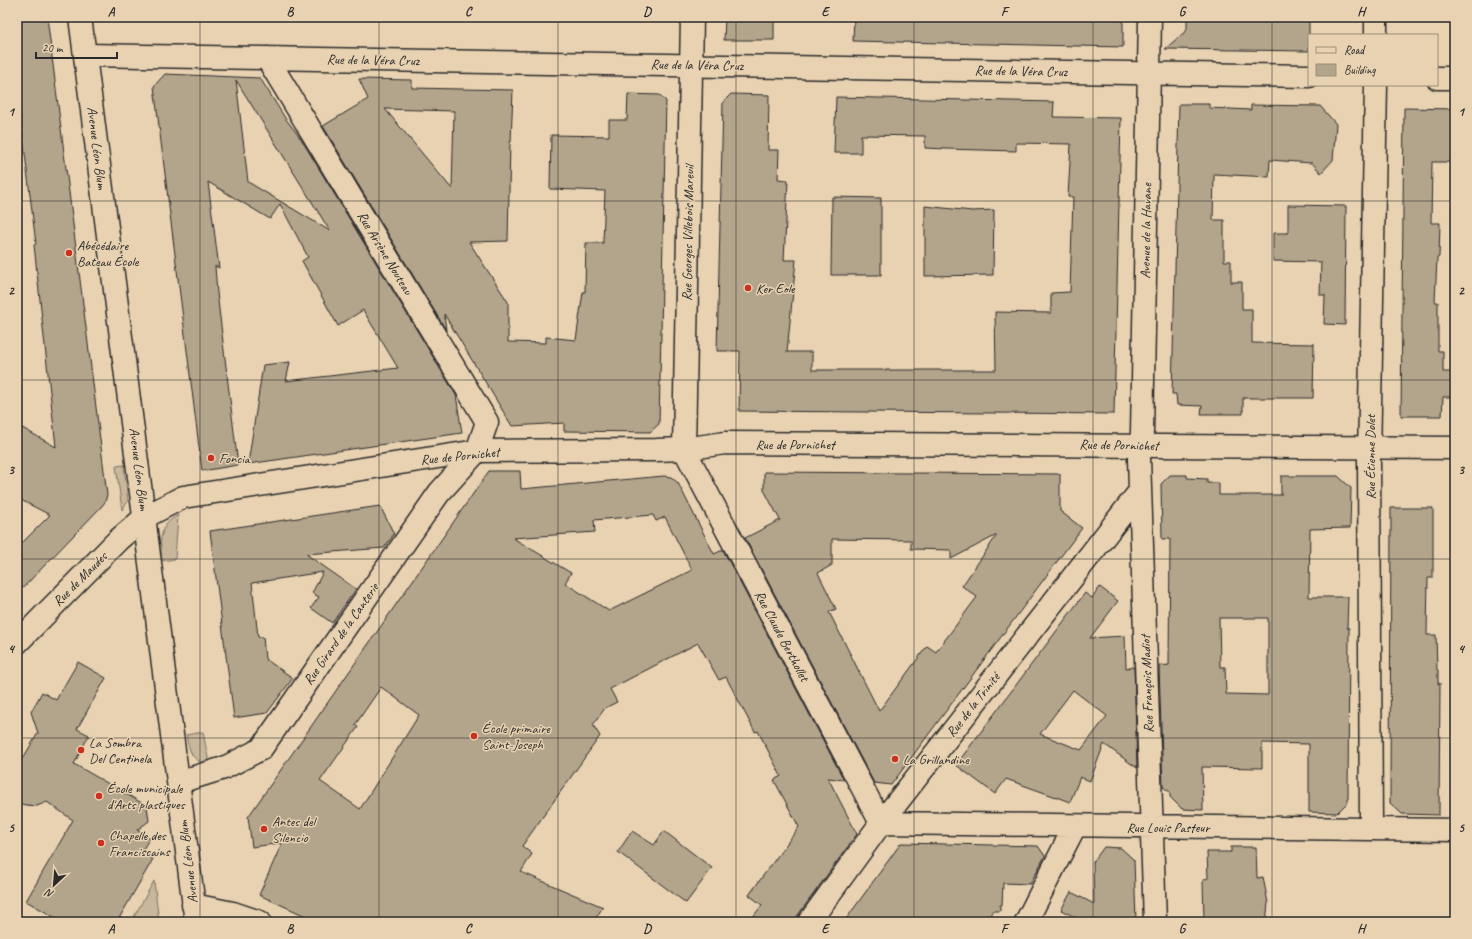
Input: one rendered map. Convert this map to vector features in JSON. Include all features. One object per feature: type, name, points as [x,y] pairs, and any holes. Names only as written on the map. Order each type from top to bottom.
[{"type":"street","name":"Avenue Léon Blum","points":[[80,17],[179,782],[194,914]]},
{"type":"street","name":"Rue Georges Villebois Mareuil","points":[[684,449],[692,17]]},
{"type":"street","name":"Avenue de la Havane","points":[[1141,445],[1150,17]]},
{"type":"street","points":[[1376,17],[1376,34]]},
{"type":"street","name":"Rue de la Véra Cruz","points":[[85,55],[1308,76]]},
{"type":"street","name":"Rue Arsène Nouteau","points":[[267,58],[487,422],[477,451]]},
{"type":"street","points":[[1438,78],[1455,78]]},
{"type":"street","name":"Rue Étienne Dolet","points":[[1371,828],[1370,448],[1376,86]]},
{"type":"street","name":"Rue de Pornichet","points":[[145,517],[183,497],[477,451],[684,449],[725,443],[1455,448]]},
{"type":"street","name":"Rue François Madiot","points":[[1141,445],[1140,491],[1155,922]]},
{"type":"street","name":"Rue Claude Berthollet","points":[[684,449],[881,823]]},
{"type":"street","name":"Rue Girard de la Canterie","points":[[179,782],[224,768],[261,749],[440,493],[477,451]]},
{"type":"street","name":"Rue de la Trinité","points":[[809,922],[881,823],[1140,491]]},
{"type":"street","name":"Rue de Maudes","points":[[17,643],[118,540],[145,517]]},
{"type":"street","name":"Rue Louis Pasteur","points":[[881,823],[1455,830]]},
{"type":"street","points":[[1026,922],[1076,826]]},
{"type":"street","points":[[194,914],[233,913],[260,922]]},
{"type":"shaded area","points":[[124,465],[128,501],[122,510],[116,466]]},
{"type":"shaded area","points":[[178,515],[175,559],[162,561],[161,541],[164,529],[171,519]]},
{"type":"shaded area","points":[[203,732],[209,763],[198,761],[195,758],[190,750],[186,735]]},
{"type":"shaded area","points":[[154,881],[159,922],[131,922]]},
{"type":"building","points":[[17,17],[47,17],[107,495],[105,502],[101,507],[17,594],[17,548],[50,515],[17,498],[17,425],[56,447],[34,245],[36,244],[17,88]]},
{"type":"building","points":[[725,17],[774,17],[774,40],[724,40]]},
{"type":"building","points":[[854,17],[1123,17],[1123,47],[853,41]]},
{"type":"building","points":[[1187,17],[1309,17],[1308,51],[1165,49],[1187,30]]},
{"type":"building","points":[[165,74],[260,78],[285,118],[301,139],[456,395],[462,433],[248,464],[263,365],[290,362],[286,381],[398,368],[363,310],[338,326],[302,261],[308,257],[280,204],[270,219],[208,182],[219,268],[215,266],[217,293],[238,465],[202,471],[154,86]],"holes":[[[236,80],[330,231],[248,182]]]},
{"type":"building","points":[[359,79],[412,80],[412,88],[513,90],[510,142],[508,241],[469,242],[508,302],[508,342],[546,343],[546,337],[576,340],[583,292],[585,292],[586,243],[603,243],[605,191],[550,189],[551,135],[609,136],[609,120],[627,120],[628,94],[660,95],[666,101],[659,424],[650,432],[564,431],[564,423],[512,426],[444,314],[446,330],[323,126],[368,99]],"holes":[[[385,109],[454,111],[452,189]]]},
{"type":"building","points":[[731,94],[769,95],[768,150],[779,150],[778,179],[788,180],[784,260],[796,260],[787,352],[812,352],[812,370],[996,370],[995,312],[1051,313],[1051,293],[1070,292],[1073,197],[1068,197],[1071,144],[1016,143],[1016,151],[946,149],[925,148],[925,136],[861,135],[861,153],[834,153],[836,97],[1054,102],[1053,117],[1121,118],[1114,414],[739,411],[740,351],[717,351],[723,102]]},
{"type":"building","points":[[1179,104],[1209,104],[1209,108],[1251,110],[1251,105],[1320,106],[1336,124],[1333,160],[1321,173],[1312,163],[1270,160],[1269,177],[1214,174],[1213,220],[1224,220],[1224,261],[1231,261],[1231,282],[1242,282],[1242,309],[1252,309],[1252,343],[1314,344],[1313,398],[1243,398],[1243,414],[1201,414],[1202,406],[1177,405],[1176,394],[1172,394]]},
{"type":"building","points":[[1404,108],[1455,109],[1455,162],[1432,162],[1431,223],[1440,223],[1435,302],[1438,302],[1438,351],[1443,351],[1443,372],[1455,372],[1455,397],[1443,397],[1442,416],[1401,416]]},
{"type":"building","points":[[832,197],[881,198],[881,275],[831,275]]},
{"type":"building","points":[[1288,205],[1346,206],[1345,325],[1324,324],[1325,295],[1320,295],[1321,262],[1273,261],[1273,233],[1288,233]]},
{"type":"building","points":[[925,206],[972,211],[994,210],[993,275],[925,276]]},
{"type":"building","points":[[489,471],[520,471],[521,489],[664,476],[671,477],[678,483],[714,554],[723,550],[844,780],[828,778],[857,834],[793,922],[749,922],[762,905],[749,895],[799,827],[774,780],[781,776],[758,731],[755,732],[726,677],[719,680],[698,643],[610,689],[617,702],[605,708],[593,725],[600,736],[522,846],[532,854],[521,872],[603,907],[593,922],[319,922],[259,895],[282,843],[252,847],[248,817]],"holes":[[[653,515],[656,521],[665,517],[692,570],[609,611],[565,583],[571,573],[513,538],[595,532],[594,520]],[[381,687],[419,715],[360,809],[320,781],[358,727],[355,725]]]},
{"type":"building","points":[[764,472],[1060,474],[1060,511],[1082,528],[891,785],[874,783],[745,538],[780,520],[764,490]],"holes":[[[997,535],[962,586],[977,597],[936,652],[927,646],[879,711],[829,612],[836,609],[818,573],[832,565],[832,539],[911,540],[911,549],[951,550],[951,559]]]},
{"type":"building","points":[[1170,475],[1187,475],[1187,478],[1207,479],[1207,483],[1219,483],[1219,495],[1281,495],[1281,476],[1338,476],[1351,488],[1350,528],[1310,529],[1309,597],[1348,597],[1348,802],[1337,813],[1309,812],[1309,744],[1262,743],[1262,768],[1202,767],[1203,810],[1182,809],[1170,797],[1170,792],[1163,787],[1159,666],[1169,665],[1170,539],[1162,539],[1161,484]],"holes":[[[1219,618],[1268,618],[1268,695],[1226,694],[1225,667],[1220,667]]]},
{"type":"building","points":[[380,506],[394,534],[384,548],[306,554],[356,589],[332,623],[311,608],[319,597],[312,593],[323,572],[252,583],[258,637],[263,637],[265,659],[293,678],[267,713],[234,718],[210,531]]},
{"type":"building","points":[[1391,508],[1433,508],[1433,578],[1428,578],[1427,635],[1436,635],[1438,684],[1440,683],[1439,815],[1402,814],[1390,803]]},
{"type":"building","points":[[1100,587],[1118,601],[1090,638],[1125,636],[1126,668],[1134,667],[1137,768],[1104,744],[1090,781],[1080,777],[1070,802],[1006,779],[995,794],[956,765],[1085,593],[1092,598]],"holes":[[[1073,690],[1107,716],[1081,750],[1040,734]]]},
{"type":"building","name":"Chapelle des Franciscains","points":[[78,662],[106,678],[77,729],[89,735],[74,764],[147,806],[149,821],[137,830],[150,838],[141,852],[153,859],[117,922],[63,922],[26,901],[73,820],[47,802],[37,806],[17,804],[17,764],[25,755],[38,733],[31,712],[42,692],[56,700]]},
{"type":"building","points":[[632,831],[654,845],[664,831],[712,868],[686,903],[618,852]]},
{"type":"building","points":[[901,843],[1038,846],[1045,856],[1030,884],[1003,883],[1002,905],[1000,905],[1000,911],[992,911],[992,922],[844,922]]},
{"type":"building","points":[[1104,847],[1121,848],[1134,860],[1136,922],[1085,922],[1061,910],[1071,892],[1094,904],[1093,862]]},
{"type":"building","points":[[1231,847],[1256,847],[1257,878],[1263,877],[1268,903],[1266,922],[1204,922],[1203,880],[1208,878],[1207,852],[1231,852]]},
{"type":"place","name":"Abécédaire Bateau École","points":[[69,253]]},
{"type":"place","name":"Ker Eole","points":[[748,288]]},
{"type":"place","name":"Foncia","points":[[211,458]]},
{"type":"place","name":"École primaire Saint-Joseph","points":[[474,736]]},
{"type":"place","name":"La Sombra Del Centinela","points":[[81,750]]},
{"type":"place","name":"La Grillandine","points":[[895,759]]},
{"type":"place","name":"École municipale d'Arts plastiques","points":[[99,796]]},
{"type":"place","name":"Antes del Silencio","points":[[264,829]]},
{"type":"place","name":"Chapelle des Franciscains","points":[[101,843]]}]
